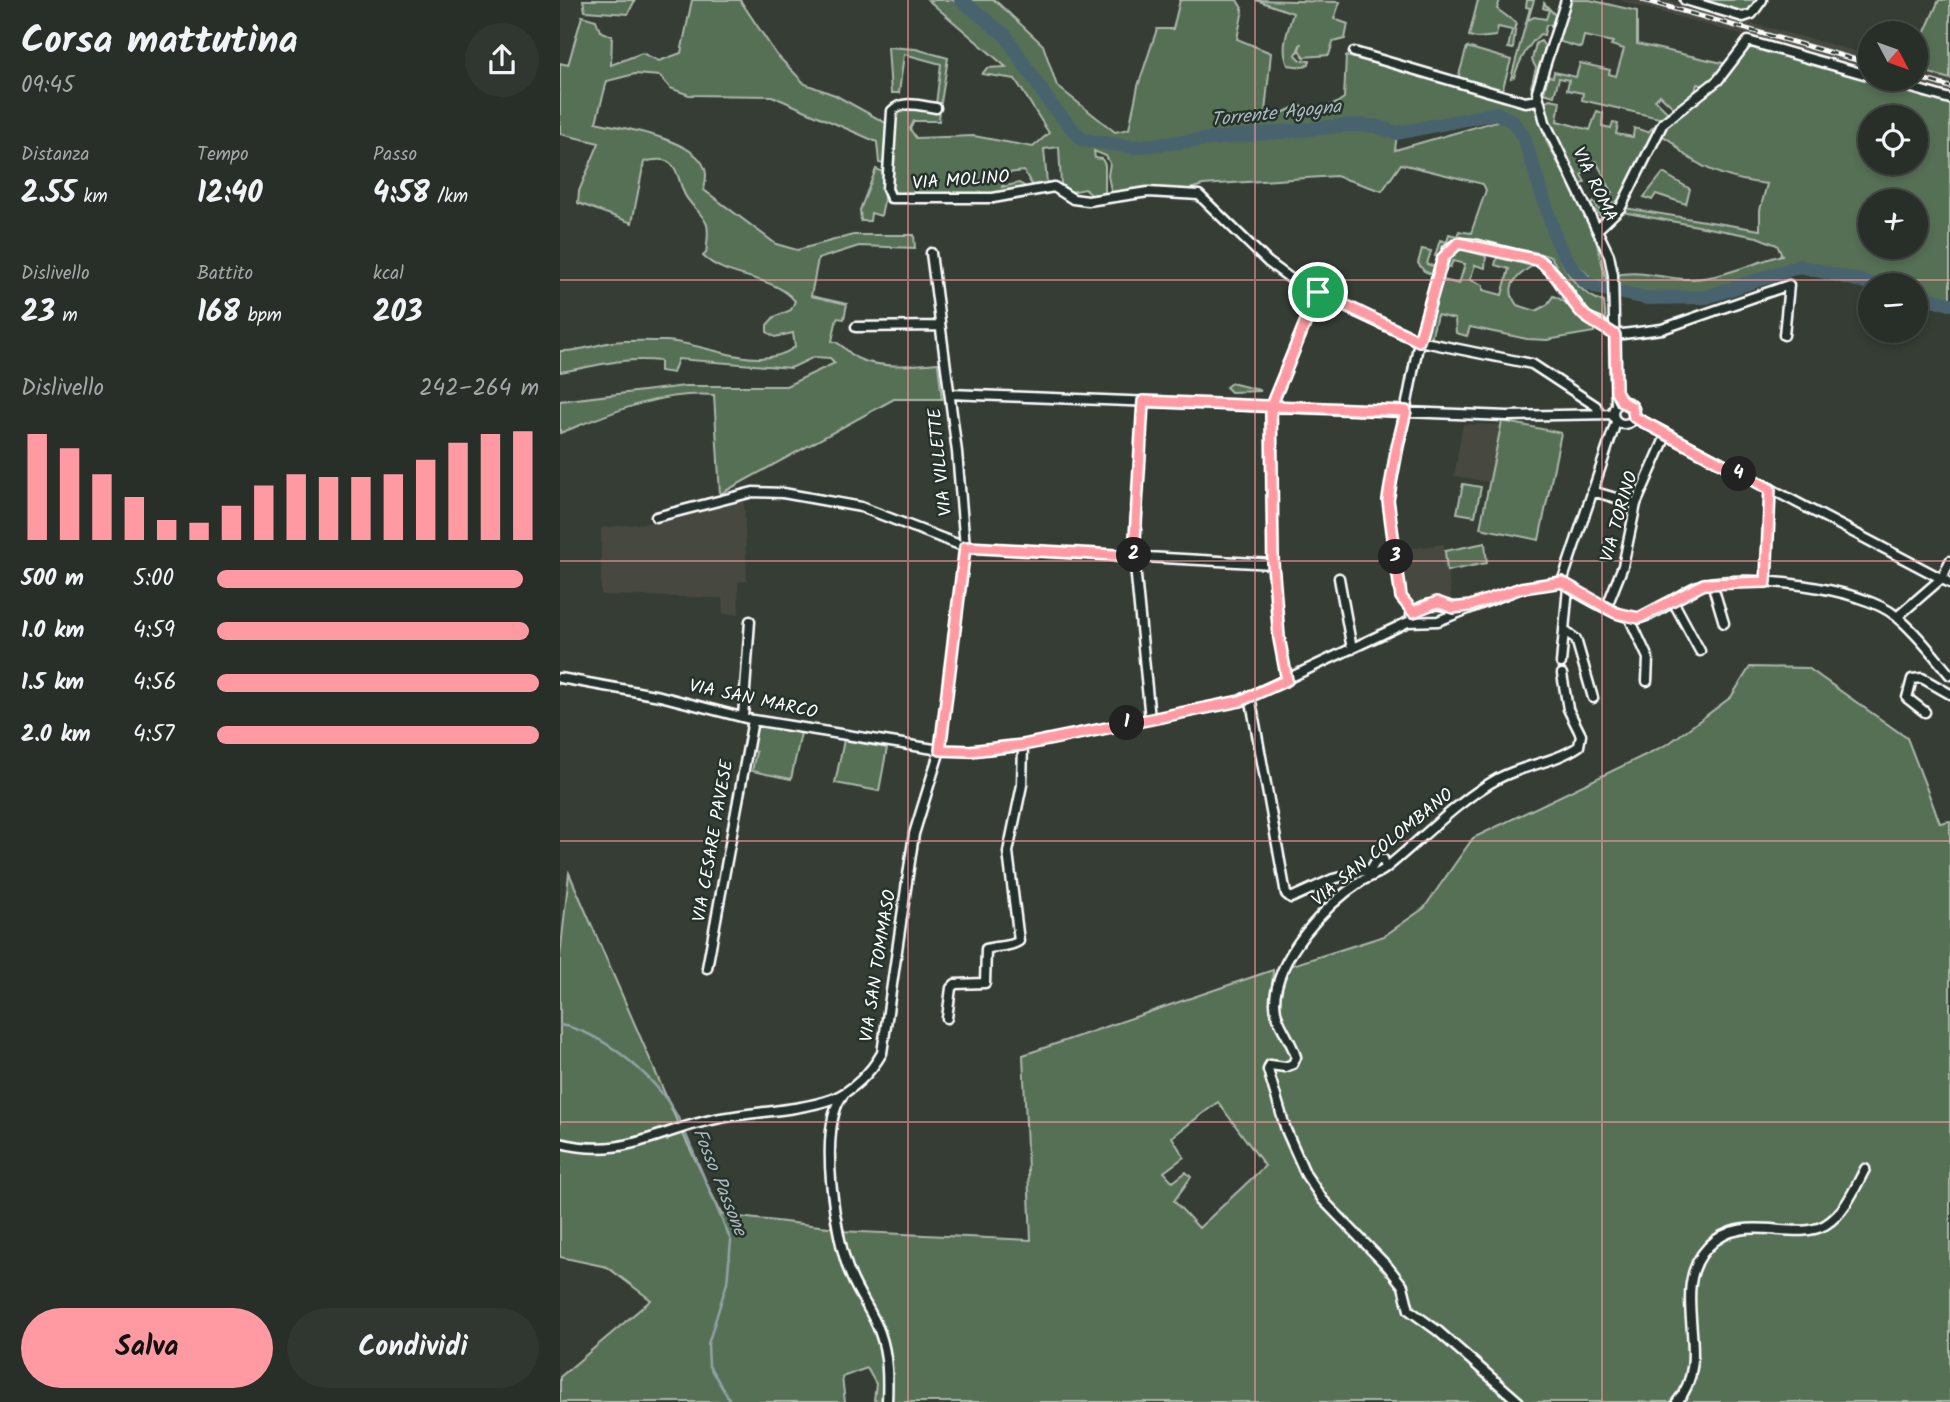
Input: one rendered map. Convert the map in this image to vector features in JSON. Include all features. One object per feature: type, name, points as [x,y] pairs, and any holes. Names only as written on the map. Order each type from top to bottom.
[{"type":"street","points":[[1354,52],[1525,102],[1538,100],[1537,91],[1566,0]]},
{"type":"street","points":[[1685,0],[1743,17],[1752,14],[1762,0]]},
{"type":"street","points":[[1598,229],[1621,207],[1663,122],[1718,80],[1742,45],[1748,41],[1762,42],[1858,72]]},
{"type":"street","points":[[1922,91],[1950,99]]},
{"type":"street","name":"VIA ROMA","points":[[1538,100],[1545,122],[1598,229],[1609,255],[1613,275],[1617,411],[1572,551],[1565,585]]},
{"type":"street","name":"VIA MOLINO","points":[[936,108],[908,104],[897,105],[892,111],[887,189],[891,198],[907,201],[993,198],[1054,187],[1073,199],[1088,201],[1148,192],[1199,195],[1268,262],[1301,286],[1419,341],[1532,364],[1596,405],[1600,414]]},
{"type":"street","points":[[1413,612],[1401,597],[1388,500],[1419,341],[1443,258],[1458,243],[1538,260],[1556,275],[1586,317],[1599,322],[1615,335],[1661,329],[1788,285],[1784,335]]},
{"type":"street","name":"VIA VILLETTE","points":[[931,253],[950,394],[965,547],[940,750]]},
{"type":"street","points":[[1287,680],[1279,638],[1273,564],[1271,406],[1318,292]]},
{"type":"street","points":[[856,327],[940,326]]},
{"type":"street","points":[[950,394],[1554,417],[1600,414],[1632,407],[1631,420]]},
{"type":"street","points":[[1143,401],[1134,556],[1150,719]]},
{"type":"street","points":[[1617,411],[1950,583]]},
{"type":"street","name":"VIA TORINO","points":[[1607,606],[1623,566],[1636,504],[1666,436]]},
{"type":"street","points":[[1766,582],[1770,489]]},
{"type":"street","points":[[1592,491],[1636,504]]},
{"type":"street","points":[[656,517],[753,492],[783,493],[861,507],[965,547],[1273,564]]},
{"type":"street","points":[[1897,617],[1942,578],[1950,561]]},
{"type":"street","points":[[1339,578],[1352,649]]},
{"type":"street","points":[[1470,606],[1453,608],[1437,602],[1413,612],[1408,622],[1438,621],[1470,606],[1521,588],[1565,585],[1629,617],[1639,618],[1673,601],[1691,588],[1712,583],[1766,582],[1825,587],[1897,617],[1950,675]]},
{"type":"street","points":[[1712,583],[1724,623]]},
{"type":"street","points":[[1561,663],[1566,632],[1565,585]]},
{"type":"street","points":[[1673,601],[1700,651]]},
{"type":"street","points":[[1629,617],[1648,659],[1647,681]]},
{"type":"street","points":[[743,717],[750,621]]},
{"type":"street","name":"VIA SAN MARCO","points":[[560,678],[660,696],[753,720],[940,750],[970,751],[1023,745],[1250,696],[1408,622]]},
{"type":"street","points":[[1566,632],[1576,639],[1593,698]]},
{"type":"street","name":"VIA SAN COLOMBANO","points":[[1519,1402],[1438,1331],[1409,1310],[1402,1286],[1388,1267],[1323,1200],[1306,1175],[1269,1079],[1270,1065],[1284,1068],[1293,1064],[1296,1057],[1281,1028],[1275,1005],[1278,980],[1289,955],[1338,901],[1362,881],[1386,867],[1463,802],[1499,779],[1579,746],[1581,735],[1568,709],[1562,674]]},
{"type":"street","points":[[1925,712],[1907,698],[1912,679],[1922,678],[1950,694]]},
{"type":"street","points":[[1250,696],[1286,894],[1291,898],[1333,879],[1371,869],[1377,859],[1383,859],[1386,867]]},
{"type":"street","name":"VIA CESARE PAVESE","points":[[707,968],[753,720]]},
{"type":"street","points":[[947,1018],[951,988],[955,984],[985,984],[986,949],[997,945],[1012,946],[1019,941],[1008,852],[1022,785],[1023,745]]},
{"type":"street","name":"VIA SAN TOMMASO","points":[[560,1143],[585,1149],[620,1146],[656,1139],[717,1118],[830,1100],[844,1093],[869,1071],[882,1053],[914,834],[940,750]]},
{"type":"street","points":[[844,1093],[838,1101],[827,1145],[838,1237],[850,1276],[880,1333],[886,1357],[887,1402]]},
{"type":"street","points":[[1677,1402],[1687,1390],[1693,1358],[1688,1282],[1692,1269],[1704,1252],[1721,1236],[1746,1228],[1807,1229],[1825,1225],[1842,1210],[1865,1169]]},
{"type":"shaded area","points":[[1617,0],[1665,0],[1829,44],[1858,52],[1858,67]]},
{"type":"shaded area","points":[[1928,73],[1950,79],[1950,96],[1928,89]]},
{"type":"shaded area","points":[[1463,424],[1501,425],[1490,482],[1454,476]]},
{"type":"shaded area","points":[[744,501],[747,581],[738,582],[739,614],[723,614],[722,598],[601,595],[601,528],[655,522]]},
{"type":"shaded area","points":[[1444,544],[1452,604],[1438,599],[1411,603],[1406,597],[1401,550]]},
{"type":"green space","points":[[583,0],[635,0],[628,14],[585,11]]},
{"type":"green space","points":[[692,0],[740,0],[776,54],[805,84],[835,95],[886,123],[884,164],[879,163],[877,142],[772,96],[689,95],[670,88],[660,76],[635,74],[607,81],[596,122],[642,132],[677,144],[691,152],[702,162],[706,174],[704,190],[776,244],[797,250],[853,235],[914,235],[915,248],[859,246],[818,259],[811,296],[847,304],[844,319],[837,318],[832,341],[855,357],[888,365],[938,363],[942,399],[894,399],[720,494],[714,395],[674,396],[655,400],[560,433],[560,401],[685,386],[786,386],[835,363],[830,358],[814,357],[791,368],[678,359],[673,373],[660,371],[660,361],[633,360],[560,372],[560,351],[612,342],[666,341],[732,355],[765,358],[781,355],[795,347],[793,333],[775,337],[767,332],[767,325],[774,317],[791,310],[795,301],[775,286],[713,264],[703,256],[706,253],[707,225],[686,197],[676,171],[669,162],[644,162],[632,223],[578,203],[579,191],[599,143],[560,134],[560,63],[568,65],[582,16],[596,20],[600,31],[612,36],[611,65],[642,53],[659,61],[681,53]]},
{"type":"green space","points":[[928,0],[953,0],[1004,40],[1047,109],[1082,141],[1132,149],[1350,127],[1374,128],[1397,134],[1395,150],[1500,120],[1516,128],[1526,151],[1561,261],[1578,286],[1604,302],[1606,323],[1585,313],[1551,257],[1483,244],[1447,248],[1439,257],[1435,256],[1440,240],[1447,242],[1449,234],[1457,236],[1459,231],[1471,233],[1486,190],[1483,184],[1401,164],[1382,191],[1336,176],[1203,185],[1183,191],[1112,195],[1108,176],[1110,163],[1106,156],[1094,151],[1095,158],[1102,159],[1105,165],[1105,193],[1091,195],[1085,189],[1071,192],[1061,184],[1059,147],[1044,149],[1047,183],[1032,185],[1024,171],[1008,173],[1002,187],[1019,183],[1026,187],[1001,195],[896,195],[890,183],[894,120],[902,112],[940,108],[939,121],[914,121],[910,129],[916,138],[974,136],[1033,147],[1049,133],[1015,79],[982,74],[987,68],[1006,67]]},
{"type":"green space","points":[[963,0],[994,0],[998,3],[1043,45],[1057,86],[1115,132],[1129,129],[1138,86],[1157,29],[1173,29],[1180,0],[1237,0],[1243,10],[1237,39],[1271,53],[1265,112],[1276,116],[1299,105],[1306,110],[1335,104],[1344,98],[1346,56],[1534,104],[1547,142],[1594,232],[1605,283],[1592,279],[1568,256],[1524,134],[1513,119],[1496,113],[1397,131],[1350,125],[1132,146],[1083,139],[1052,104],[1006,35]]},
{"type":"green space","points":[[1256,0],[1340,2],[1334,19],[1348,24],[1345,39],[1333,42],[1329,55],[1304,57],[1299,50],[1301,43],[1296,55],[1301,60],[1310,61],[1309,64],[1303,67],[1288,65],[1285,45],[1293,13]]},
{"type":"green space","points":[[1478,0],[1500,0],[1497,9],[1516,23],[1513,49],[1508,48],[1512,30],[1498,27],[1496,36],[1469,36]]},
{"type":"green space","points":[[1527,0],[1534,0],[1528,20],[1534,17],[1546,19],[1549,10],[1543,8],[1544,3],[1555,15],[1552,25],[1546,25],[1544,35],[1540,34],[1532,43],[1511,78],[1530,8],[1526,7]]},
{"type":"green space","points":[[1569,0],[1590,0],[1637,11],[1637,44],[1727,64],[1709,87],[1697,84],[1694,96],[1674,108],[1660,95],[1655,100],[1669,114],[1663,119],[1582,100],[1583,93],[1567,90],[1569,80],[1559,78],[1554,96],[1544,93],[1548,76],[1553,77],[1554,72],[1576,77],[1580,63],[1610,70],[1609,74],[1616,76],[1624,49],[1611,45],[1613,42],[1584,36],[1581,48],[1561,42],[1558,37]]},
{"type":"green space","points":[[1699,0],[1756,0],[1752,8],[1744,12]]},
{"type":"green space","points":[[1939,0],[1950,0],[1950,79],[1928,73],[1928,25]]},
{"type":"green space","points":[[1541,41],[1545,47],[1534,89],[1531,87],[1536,68],[1532,60],[1536,43]]},
{"type":"green space","points":[[1753,45],[1858,76],[1858,91],[1909,91],[1950,103],[1950,300],[1928,295],[1928,273],[1858,273],[1858,278],[1800,264],[1706,292],[1617,292],[1616,275],[1635,273],[1683,279],[1703,278],[1782,255],[1777,245],[1757,237],[1622,212],[1625,208],[1760,230],[1760,210],[1767,184],[1745,181],[1713,171],[1685,155],[1671,141],[1660,135],[1675,115],[1712,89],[1740,53]]},
{"type":"green space","points":[[888,47],[916,49],[948,58],[941,103],[936,104],[941,64],[904,54],[899,93],[891,93]]},
{"type":"green space","points":[[1467,47],[1511,60],[1502,91],[1458,78]]},
{"type":"green space","points":[[1550,99],[1560,101],[1557,121],[1590,130],[1597,111],[1603,113],[1602,126],[1611,128],[1613,122],[1618,124],[1616,134],[1633,137],[1634,128],[1648,132],[1657,124],[1623,202],[1616,201],[1603,219],[1590,205],[1594,202],[1602,214],[1612,202],[1608,196],[1612,192],[1596,161],[1590,165],[1590,170],[1581,175],[1585,182],[1579,186],[1546,119],[1543,102]]},
{"type":"green space","points":[[876,169],[883,172],[884,201],[881,216],[871,213],[870,221],[861,221],[860,210]]},
{"type":"green space","points":[[1663,173],[1690,189],[1686,204],[1656,194],[1652,200],[1644,197]]},
{"type":"green space","points":[[1422,249],[1431,251],[1427,264],[1436,267],[1433,275],[1424,271],[1418,263]]},
{"type":"green space","points":[[1462,249],[1486,256],[1485,268],[1475,265],[1470,280],[1483,285],[1483,290],[1502,295],[1509,269],[1495,265],[1497,257],[1532,266],[1517,278],[1512,287],[1511,292],[1517,305],[1536,311],[1547,305],[1553,296],[1559,298],[1594,327],[1594,332],[1547,340],[1527,339],[1470,327],[1467,336],[1456,333],[1455,319],[1437,315],[1431,339],[1426,337],[1434,301],[1443,280],[1459,284],[1465,264],[1453,261],[1450,267],[1445,266],[1451,256]]},
{"type":"green space","points":[[1231,383],[1261,391],[1231,392],[1226,387]]},
{"type":"green space","points":[[1502,421],[1561,433],[1539,540],[1480,528]]},
{"type":"green space","points":[[1463,484],[1481,487],[1475,516],[1457,513]]},
{"type":"green space","points":[[1485,543],[1487,563],[1447,571],[1445,551]]},
{"type":"green space","points":[[1750,667],[1808,668],[1907,738],[1940,823],[1950,821],[1950,1402],[889,1402],[888,1357],[881,1333],[851,1275],[840,1231],[1031,1240],[1023,1055],[1273,970],[1271,1004],[1295,1057],[1292,1063],[1284,1066],[1270,1064],[1270,1069],[1271,1066],[1285,1069],[1294,1065],[1297,1057],[1277,1005],[1286,967],[1384,936],[1424,908],[1473,838],[1668,744],[1731,697]],"holes":[[[1269,1071],[1296,1145],[1290,1146],[1268,1089]],[[1218,1102],[1265,1166],[1199,1228],[1174,1201],[1191,1177],[1186,1172],[1173,1182],[1164,1172],[1184,1157],[1172,1137]]]},
{"type":"green space","points":[[753,723],[801,733],[791,779],[752,771],[756,752],[748,750]]},
{"type":"green space","points":[[844,740],[887,748],[879,791],[835,783]]},
{"type":"green space","points":[[569,873],[679,1126],[666,1130],[667,1142],[669,1132],[680,1128],[722,1215],[837,1228],[849,1276],[878,1334],[885,1357],[883,1402],[874,1400],[876,1384],[867,1368],[842,1377],[845,1402],[560,1402],[560,1377],[651,1300],[607,1267],[560,1257],[560,957]]},
{"type":"waterway","name":"Torrente Agogna","points":[[961,0],[1006,36],[1051,105],[1083,140],[1132,147],[1350,125],[1375,126],[1397,133],[1496,113],[1512,121],[1523,135],[1558,244],[1571,266],[1585,282],[1599,288],[1647,298],[1706,297],[1800,266],[1858,280]]},
{"type":"waterway","name":"Torrente Agogna","points":[[1928,298],[1950,304]]},
{"type":"waterway","name":"Fosso Passone","points":[[560,1025],[596,1038],[631,1062],[661,1092],[681,1124]]},
{"type":"waterway","name":"Fosso Passone","points":[[684,1130],[731,1241],[727,1283],[708,1344],[709,1366],[731,1402]]},
{"type":"railway","points":[[1643,0],[1858,60]]},
{"type":"railway","points":[[1928,81],[1950,87]]},
{"type":"route","points":[[1318,292],[1271,406],[1273,564],[1282,663],[1287,680],[1240,701],[1023,745],[970,751],[940,750],[965,547],[1134,556],[1143,401],[1271,406],[1339,409],[1406,411],[1388,500],[1401,597],[1413,612],[1421,606],[1437,602],[1453,608],[1470,606],[1521,588],[1562,582],[1616,613],[1639,618],[1673,601],[1691,588],[1704,584],[1766,582],[1770,489],[1644,425],[1634,417],[1632,407],[1622,402],[1616,391],[1615,335],[1599,322],[1586,317],[1549,267],[1538,260],[1474,244],[1458,243],[1448,249],[1443,258],[1419,341],[1318,292]]}]
